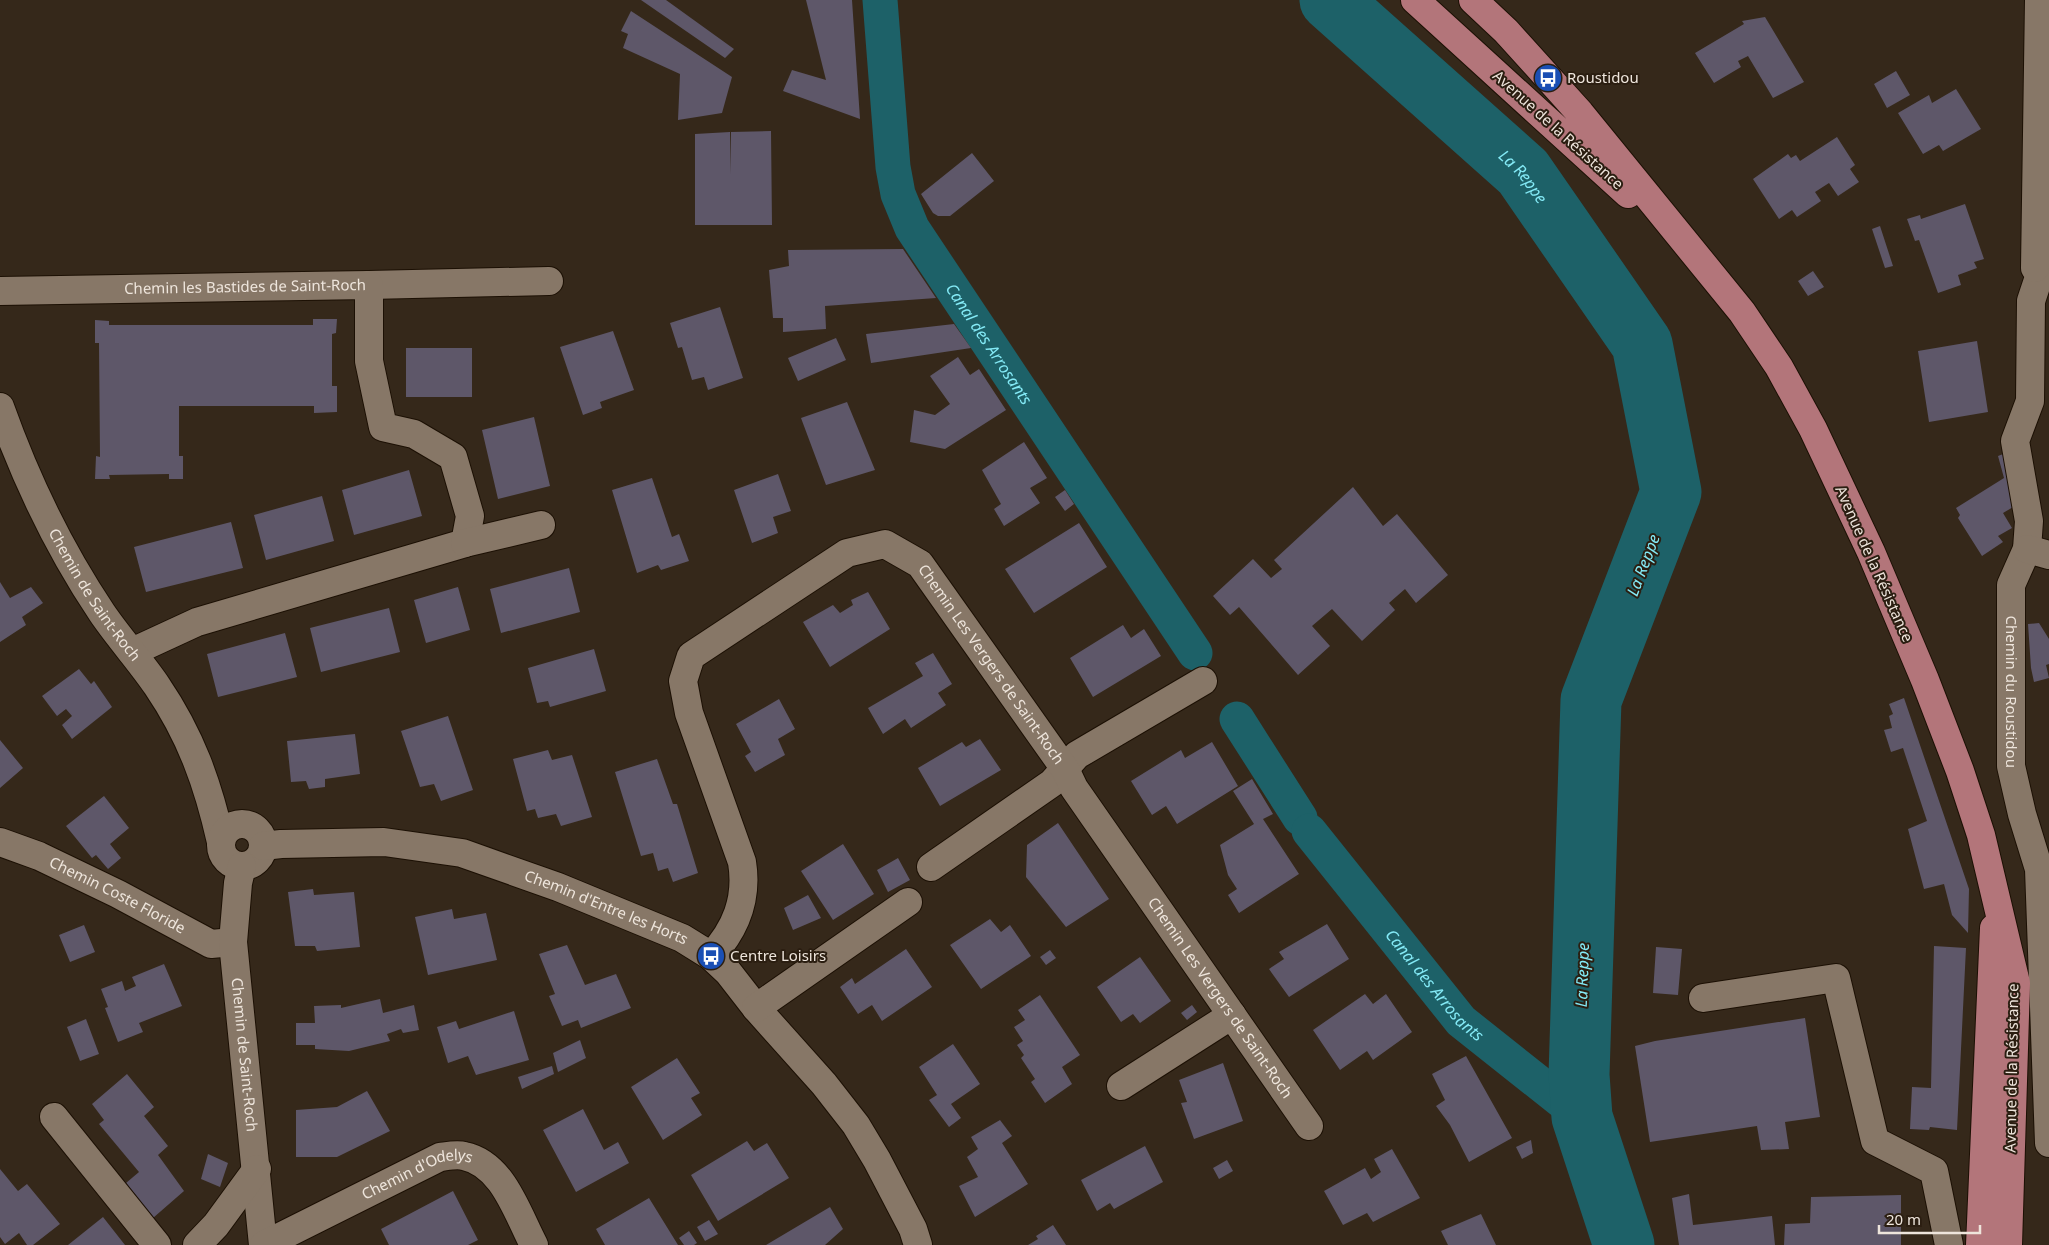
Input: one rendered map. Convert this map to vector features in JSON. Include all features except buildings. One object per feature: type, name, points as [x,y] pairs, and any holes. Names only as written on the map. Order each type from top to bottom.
[{"type":"main road","name":"Avenue de la Résistance","points":[[1415,0],[1700,260]]},
{"type":"main road","name":"Avenue de la Résistance","points":[[1473,0],[1506,31],[1580,113],[1742,312],[1779,366],[1826,456],[1871,552],[1925,680],[1969,799],[1996,894],[2016,983],[2008,1245]]},
{"type":"main road","name":"Avenue de la Résistance","points":[[1980,1245],[1996,894]]},
{"type":"street","points":[[2039,0],[2036,261],[2040,310]]},
{"type":"street","name":"Chemin du Roustidou","points":[[2049,247],[2030,401],[2015,441],[2029,521],[2038,552],[2011,584],[2011,766],[2022,814],[2039,869],[2049,1143]]},
{"type":"street","points":[[369,285],[549,281]]},
{"type":"street","name":"Chemin les Bastides de Saint-Roch","points":[[0,291],[369,285],[369,361],[383,427],[414,434],[453,457],[470,516],[465,542]]},
{"type":"street","name":"Chemin de Saint-Roch","points":[[0,408],[18,458],[58,540],[103,614],[157,685],[188,736],[231,833]]},
{"type":"street","points":[[132,652],[197,622],[465,542],[541,526]]},
{"type":"street","name":"Chemin Les Vergers de Saint-Roch","points":[[711,956],[726,939],[740,909],[745,884],[742,862],[689,714],[683,681],[691,656],[847,553],[884,544],[920,564],[1064,769],[1074,788],[1309,1126]]},
{"type":"street","points":[[931,867],[1052,783],[1078,755],[1203,681]]},
{"type":"street","points":[[250,825],[262,837],[263,846],[260,856],[253,863],[242,866],[233,864],[226,859],[222,851],[231,833],[250,825]]},
{"type":"street","name":"Chemin Coste Floride","points":[[0,842],[48,860],[118,894],[211,944],[233,942]]},
{"type":"street","name":"Chemin d'Entre les Horts","points":[[263,846],[384,842],[462,853],[558,887],[682,938],[711,956],[728,972],[756,1008],[824,1084],[856,1125],[913,1229],[918,1245]]},
{"type":"street","name":"Chemin de Saint-Roch","points":[[242,866],[238,883],[233,942],[263,1245]]},
{"type":"street","points":[[756,1008],[908,902]]},
{"type":"street","points":[[1703,998],[1836,978],[1875,1141],[1934,1171],[1949,1245]]},
{"type":"street","points":[[1121,1086],[1232,1015]]},
{"type":"street","points":[[54,1118],[157,1245]]},
{"type":"street","name":"Chemin d'Odelys","points":[[263,1245],[440,1157],[463,1155],[485,1163],[498,1177],[534,1245]]},
{"type":"street","points":[[197,1245],[216,1225],[257,1170]]},
{"type":"waterway","name":"Canal des Arrosants","points":[[880,0],[893,167],[898,194],[912,228],[1195,653]]},
{"type":"waterway","name":"La Reppe","points":[[1330,0],[1523,172],[1642,344],[1671,492],[1591,700],[1579,1075],[1582,1117],[1624,1245]]},
{"type":"waterway","name":"Canal des Arrosants","points":[[1237,719],[1300,818]]},
{"type":"waterway","name":"Canal des Arrosants","points":[[1309,831],[1461,1021],[1582,1117]]},
{"type":"place","name":"Roustidou","points":[[1548,78]]},
{"type":"place","name":"Centre Loisirs","points":[[711,956]]}]
